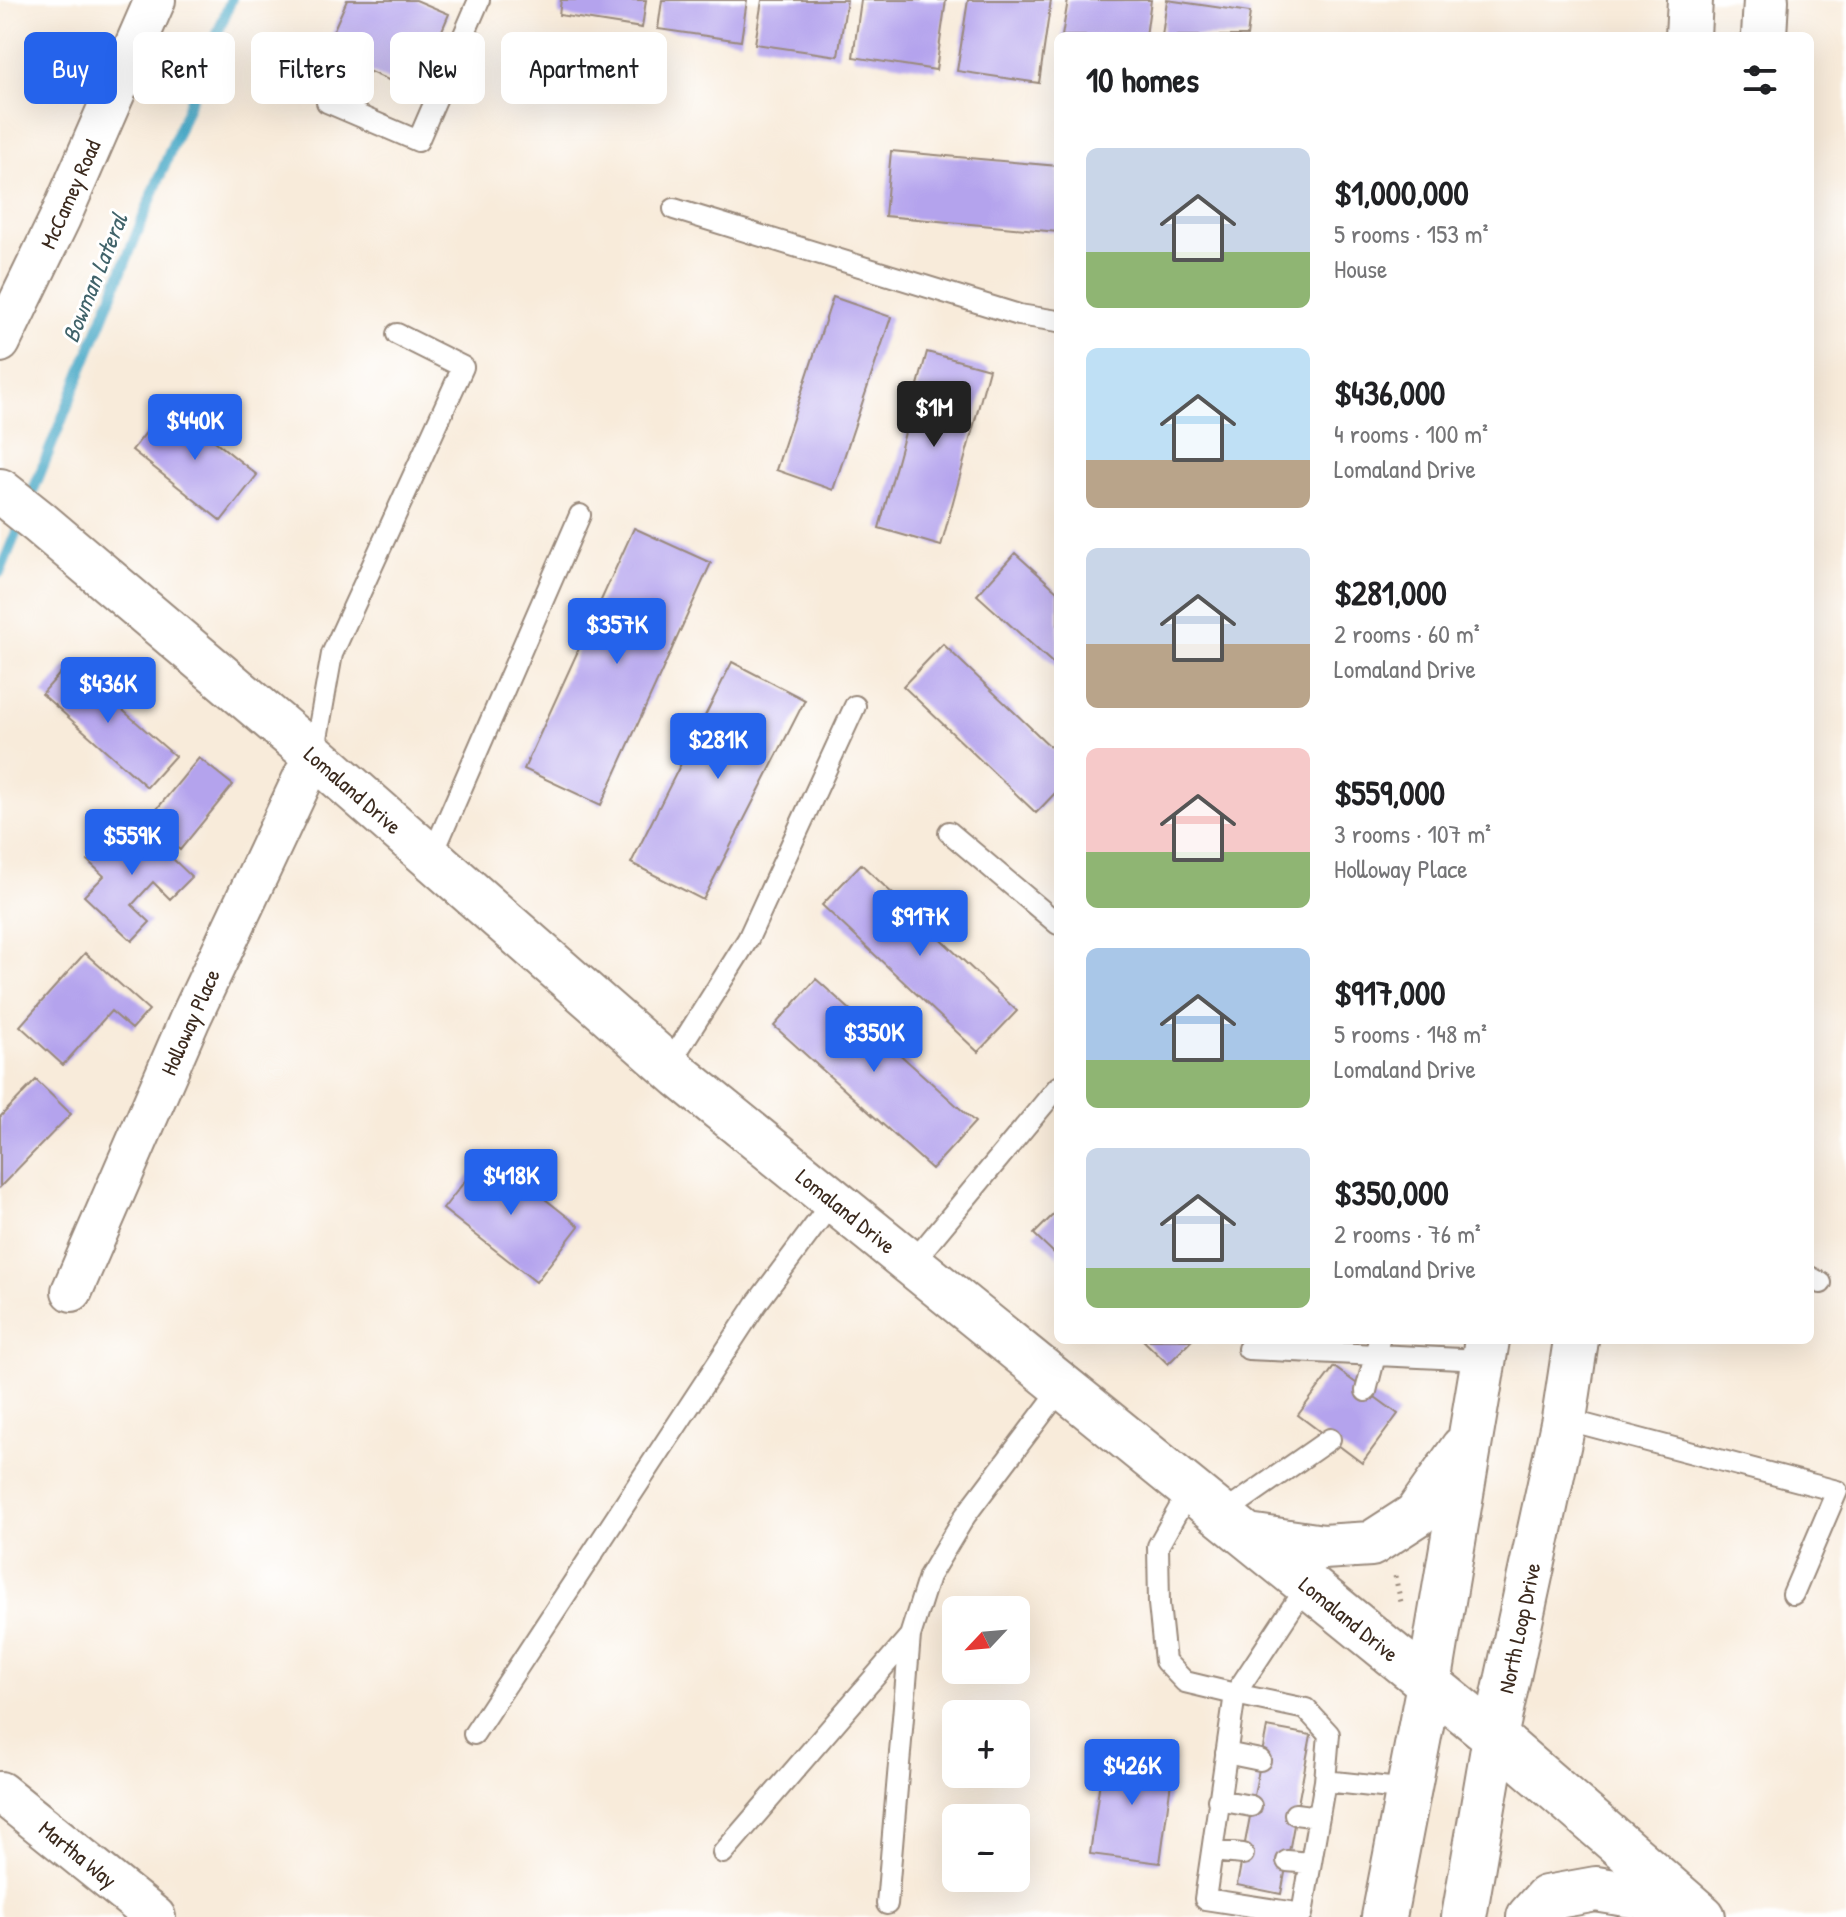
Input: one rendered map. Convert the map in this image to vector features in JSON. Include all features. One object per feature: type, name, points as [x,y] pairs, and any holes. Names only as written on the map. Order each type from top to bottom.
[{"type":"main road","points":[[1688,32],[1690,0]]},
{"type":"main road","points":[[1764,32],[1766,0]]},
{"type":"main road","name":"Lomaland Drive","points":[[0,491],[314,755],[668,1066],[1495,1737],[1695,1910]]},
{"type":"main road","name":"North Loop Drive","points":[[1464,1917],[1495,1737],[1564,1419],[1575,1344]]},
{"type":"main road","points":[[1384,1917],[1429,1684],[1485,1350]]},
{"type":"main road","points":[[1219,1513],[1323,1547],[1371,1544],[1416,1515],[1469,1439]]},
{"type":"main road","points":[[1529,1917],[1546,1898],[1596,1889],[1695,1910]]},
{"type":"street","name":"McCamey Road","points":[[0,342],[60,218],[155,0]]},
{"type":"street","name":"Holloway Place","points":[[72,1291],[189,1021],[314,755]]},
{"type":"street","name":"Martha Way","points":[[0,1792],[155,1917]]},
{"type":"lane","points":[[332,104],[418,141],[479,0]]},
{"type":"lane","points":[[674,209],[1019,315],[1054,320]]},
{"type":"lane","points":[[314,755],[332,654],[463,367],[397,334]]},
{"type":"lane","points":[[431,858],[580,515]]},
{"type":"lane","points":[[668,1066],[748,939],[855,706]]},
{"type":"lane","points":[[949,832],[1054,921]]},
{"type":"lane","points":[[912,1263],[1054,1092]]},
{"type":"lane","points":[[474,1734],[757,1303],[833,1201]]},
{"type":"lane","points":[[1366,1391],[1378,1348]]},
{"type":"lane","points":[[1248,1349],[1485,1350]]},
{"type":"lane","points":[[887,1904],[910,1636],[929,1576],[958,1528],[1063,1386]]},
{"type":"lane","points":[[1564,1419],[1842,1493],[1793,1594]]},
{"type":"lane","points":[[1307,1585],[1235,1694],[1205,1899],[1309,1915],[1310,1863],[1329,1734],[1306,1709],[1235,1694],[1185,1682],[1165,1661],[1159,1604],[1158,1546],[1219,1513],[1330,1439]]},
{"type":"lane","points":[[723,1853],[910,1636]]},
{"type":"lane","points":[[1226,1753],[1260,1760]]},
{"type":"lane","points":[[1304,1768],[1325,1776],[1409,1790]]},
{"type":"lane","points":[[1218,1800],[1251,1806]]},
{"type":"lane","points":[[1295,1814],[1319,1817]]},
{"type":"lane","points":[[1212,1851],[1243,1854]]},
{"type":"lane","points":[[1287,1861],[1310,1863]]},
{"type":"path","points":[[1393,1569],[1402,1608]]},
{"type":"building","points":[[347,0],[416,0],[449,14],[441,32],[390,32],[390,81],[374,74],[374,32],[333,32]]},
{"type":"building","points":[[561,0],[646,0],[642,28],[559,15]]},
{"type":"building","points":[[662,0],[747,0],[741,41],[658,29]]},
{"type":"building","points":[[762,0],[847,0],[838,56],[755,44]]},
{"type":"building","points":[[861,0],[946,0],[936,70],[853,57]]},
{"type":"building","points":[[968,0],[1051,0],[1039,83],[957,71]]},
{"type":"building","points":[[1068,0],[1151,0],[1147,32],[1063,32]]},
{"type":"building","points":[[1167,0],[1250,12],[1248,32],[1163,32]]},
{"type":"building","points":[[891,151],[1054,166],[1054,232],[885,216]]},
{"type":"building","points":[[833,297],[891,317],[833,490],[776,470]]},
{"type":"building","points":[[927,352],[989,369],[941,546],[879,528]]},
{"type":"building","points":[[169,404],[257,475],[221,521],[132,450]]},
{"type":"building","points":[[634,528],[711,563],[601,805],[524,769]]},
{"type":"building","points":[[1015,553],[1054,588],[1054,664],[977,595]]},
{"type":"building","points":[[943,644],[1054,750],[1054,794],[1036,813],[903,686]]},
{"type":"building","points":[[732,662],[805,700],[703,900],[631,863]]},
{"type":"building","points":[[69,663],[175,756],[147,787],[42,694]]},
{"type":"building","points":[[199,758],[233,785],[180,850],[146,822]]},
{"type":"building","points":[[130,818],[192,877],[170,899],[153,882],[132,905],[150,922],[132,941],[84,896],[104,876],[88,861]]},
{"type":"building","points":[[861,864],[1017,1011],[978,1052],[822,905]]},
{"type":"building","points":[[85,953],[149,1010],[132,1029],[111,1011],[63,1065],[20,1026]]},
{"type":"building","points":[[816,979],[975,1122],[932,1169],[774,1026]]},
{"type":"building","points":[[36,1080],[71,1114],[0,1187],[0,1117]]},
{"type":"building","points":[[487,1153],[579,1226],[536,1282],[443,1209]]},
{"type":"building","points":[[1054,1214],[1054,1253],[1034,1234]]},
{"type":"building","points":[[1147,1344],[1188,1344],[1168,1364]]},
{"type":"building","points":[[1334,1367],[1398,1414],[1362,1463],[1298,1415]]},
{"type":"building","points":[[1267,1727],[1311,1735],[1281,1894],[1237,1885]]},
{"type":"building","points":[[1104,1751],[1174,1760],[1160,1863],[1090,1854]]},
{"type":"waterway","name":"Bowman Lateral","points":[[29,501],[231,0]]},
{"type":"waterway","name":"Bowman Lateral","points":[[0,572],[21,521]]}]
